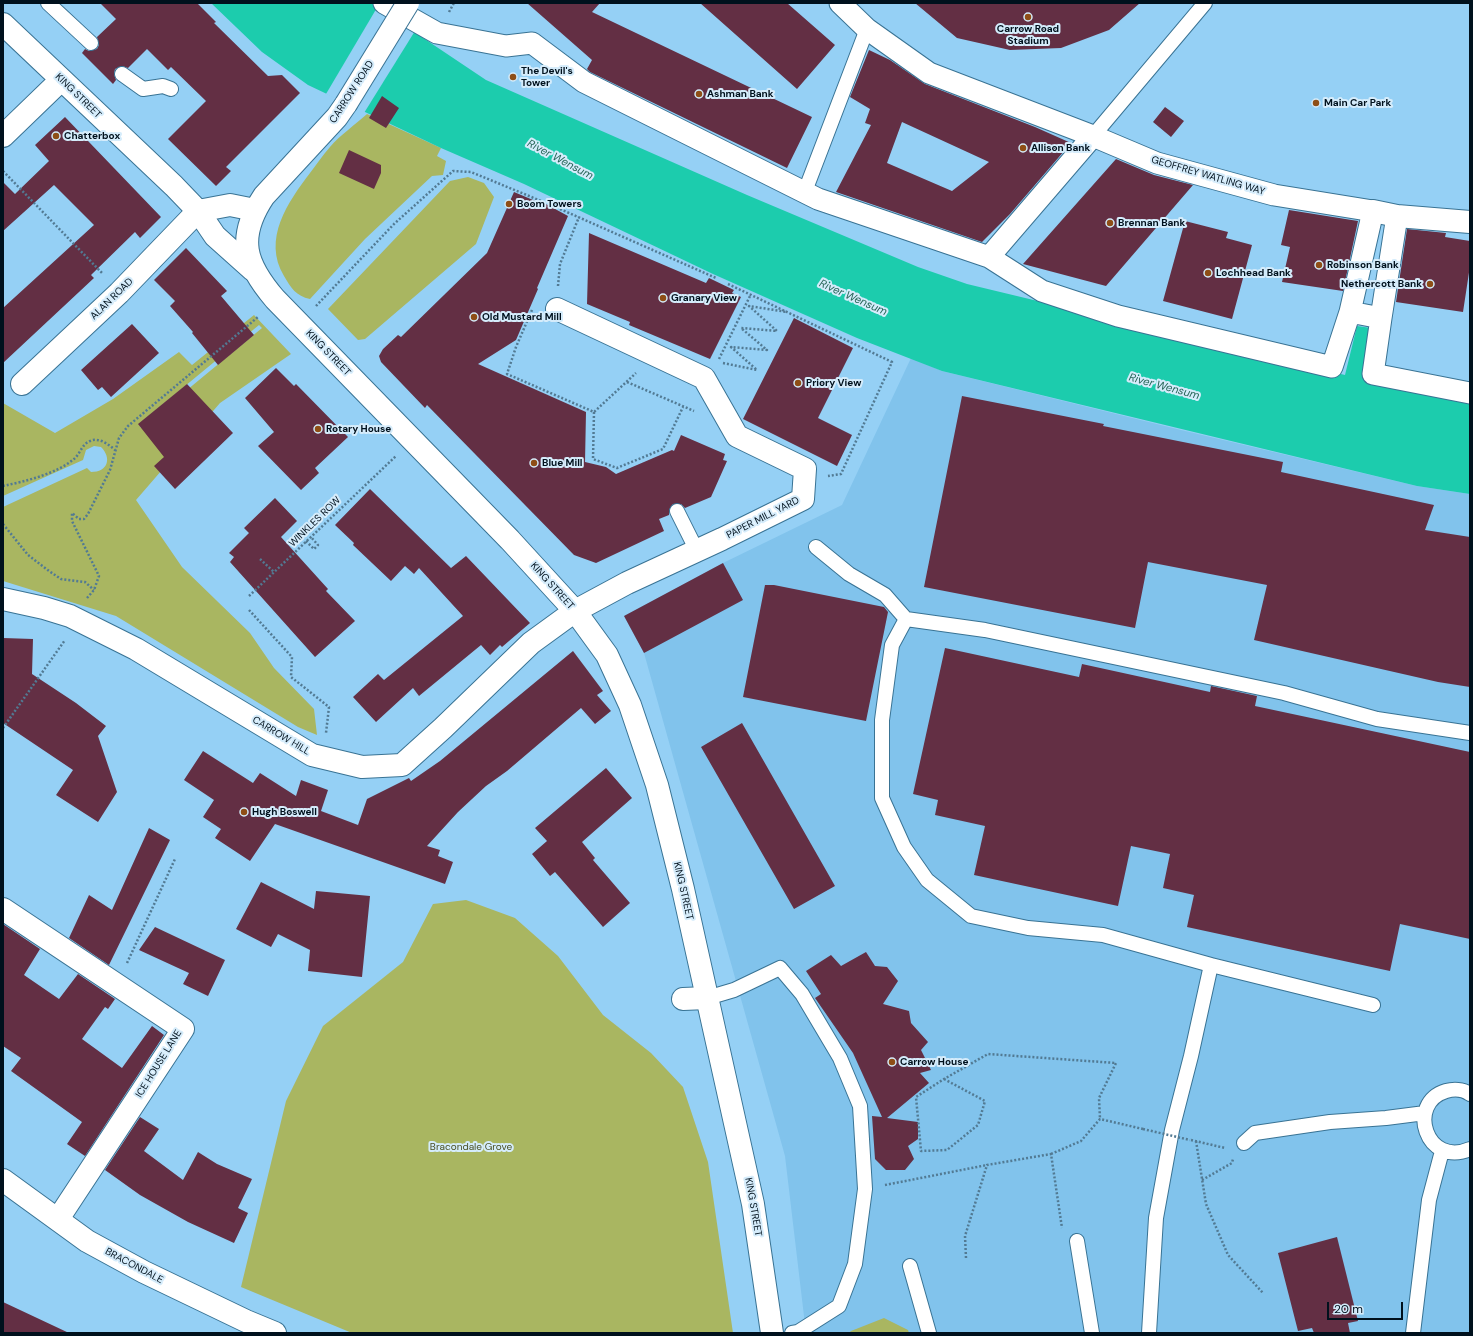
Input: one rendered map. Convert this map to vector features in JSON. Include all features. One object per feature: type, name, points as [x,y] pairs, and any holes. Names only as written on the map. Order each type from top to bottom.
[{"type":"street","points":[[384,3],[437,33],[506,46],[532,43],[584,82],[803,192],[818,199],[989,257],[1042,291],[1118,316],[1332,367],[1350,312],[1373,211]]},
{"type":"street","name":"CARROW ROAD","points":[[253,270],[247,248],[247,231],[255,210],[264,196],[338,117],[408,3]]},
{"type":"street","name":"GEOFFREY WATLING WAY","points":[[840,3],[866,29],[929,73],[1093,136],[1157,163],[1274,196],[1397,216],[1470,222]]},
{"type":"street","name":"KING STREET","points":[[3,24],[198,211],[215,236],[253,270],[260,282],[299,324],[510,540],[575,612],[607,655],[630,705],[657,785],[683,889],[753,1204],[772,1333]]},
{"type":"street","points":[[3,136],[61,80]]},
{"type":"street","points":[[989,257],[1093,136]]},
{"type":"street","points":[[198,211],[230,205],[255,210]]},
{"type":"street","name":"ALAN ROAD","points":[[22,384],[119,293],[198,211]]},
{"type":"street","points":[[1397,216],[1373,374],[1470,393]]},
{"type":"street","points":[[557,309],[704,378],[737,436],[805,469],[804,480]]},
{"type":"street","points":[[1350,312],[1381,318]]},
{"type":"street","name":"PAPER MILL YARD","points":[[575,612],[627,583],[697,551],[803,498],[804,480]]},
{"type":"street","name":"CARROW HILL","points":[[3,599],[44,608],[79,620],[136,648],[312,755],[362,767],[402,765],[443,728],[531,643],[575,612]]},
{"type":"street","name":"ICE HOUSE LANE","points":[[3,910],[183,1029],[58,1219]]},
{"type":"street","points":[[683,999],[707,998]]},
{"type":"street","name":"BRACONDALE","points":[[3,1180],[87,1240],[144,1272],[272,1332]]},
{"type":"lane","points":[[48,3],[91,43]]},
{"type":"lane","points":[[1093,136],[1205,3]]},
{"type":"lane","points":[[803,192],[809,181],[866,29]]},
{"type":"lane","points":[[122,74],[143,89],[163,86],[171,89]]},
{"type":"lane","points":[[677,511],[697,551]]},
{"type":"lane","points":[[816,547],[850,574],[885,595],[906,619],[985,630],[1284,693],[1377,719],[1470,733]]},
{"type":"lane","points":[[906,619],[892,645],[882,720],[882,798],[904,847],[927,880],[971,916],[1028,928],[1103,935],[1211,965],[1373,1005]]},
{"type":"lane","points":[[1149,1333],[1156,1218],[1172,1130],[1191,1056],[1211,965]]},
{"type":"lane","points":[[707,998],[734,990],[780,968],[802,994],[840,1058],[860,1106],[865,1189],[855,1264],[839,1306],[798,1332],[792,1333]]},
{"type":"lane","points":[[1470,1094],[1453,1090],[1441,1093],[1432,1099],[1425,1113],[1424,1128],[1431,1142],[1442,1151],[1460,1153],[1470,1149]]},
{"type":"lane","points":[[1239,1146],[1254,1133],[1330,1122],[1386,1118],[1425,1113]]},
{"type":"lane","points":[[1413,1333],[1429,1200],[1442,1151]]},
{"type":"lane","points":[[1077,1241],[1092,1333]]},
{"type":"lane","points":[[910,1266],[929,1333]]},
{"type":"path","points":[[3,171],[119,293]]},
{"type":"path","points":[[299,324],[394,224],[452,171],[471,172],[546,203]]},
{"type":"path","points":[[560,209],[579,216],[716,278]]},
{"type":"path","points":[[560,264],[579,216]]},
{"type":"path","points":[[728,284],[892,362],[841,474],[804,480]]},
{"type":"path","points":[[751,294],[717,362],[757,370],[731,347],[767,350],[741,328],[777,331],[749,306],[789,312]]},
{"type":"path","points":[[533,309],[516,347],[507,374],[594,412]]},
{"type":"path","points":[[3,524],[28,555],[49,571],[61,579],[85,582],[94,590],[100,576],[70,516],[72,513],[79,519],[84,519],[88,514],[110,470],[119,438],[128,426],[255,320]]},
{"type":"path","points":[[656,356],[594,412],[593,459],[617,468],[663,449],[683,407]]},
{"type":"path","points":[[627,382],[697,412]]},
{"type":"path","points":[[3,486],[32,480],[64,466],[75,458],[82,447],[90,440],[100,440],[115,450]]},
{"type":"path","name":"WINKLES ROW","points":[[249,596],[392,459]]},
{"type":"path","points":[[306,541],[314,549],[318,545],[311,537]]},
{"type":"path","points":[[260,559],[274,572]]},
{"type":"path","points":[[249,610],[292,657],[290,677],[329,707],[326,735]]},
{"type":"path","points":[[3,728],[79,620]]},
{"type":"path","points":[[116,985],[175,859]]},
{"type":"path","points":[[865,1189],[1051,1154],[1081,1141],[1100,1119],[1099,1098],[1116,1063],[988,1054],[944,1078],[916,1097],[921,1151],[947,1150],[978,1125],[985,1101],[944,1078]]},
{"type":"path","points":[[1100,1119],[1223,1148],[1239,1146]]},
{"type":"path","points":[[1196,1141],[1206,1204],[1228,1255],[1263,1293]]},
{"type":"path","points":[[1202,1180],[1232,1162],[1239,1146]]},
{"type":"path","points":[[1051,1154],[1063,1236]]},
{"type":"path","points":[[966,1258],[965,1236],[987,1165]]},
{"type":"shaded area","points":[[911,358],[942,371],[1181,430],[1417,486],[1470,494],[1470,1333],[806,1333],[785,1156],[644,653],[624,616],[723,563],[842,505]]},
{"type":"green space","points":[[367,114],[441,148],[437,156],[446,161],[443,175],[432,176],[365,239],[310,299],[305,298],[297,294],[292,288],[284,276],[278,262],[276,248],[280,222],[294,196],[325,153],[338,138]]},
{"type":"green space","points":[[468,177],[484,183],[494,197],[476,244],[365,339],[358,340],[328,309],[450,181]]},
{"type":"green space","points":[[254,315],[291,354],[220,403],[136,500],[182,567],[250,633],[274,668],[314,709],[317,735],[298,727],[116,616],[3,581],[3,507],[87,468],[91,472],[101,470],[105,467],[107,460],[101,447],[94,446],[86,450],[83,460],[3,496],[3,403],[55,433],[113,399],[179,352],[192,365]],"holes":[[[259,325],[262,328],[141,428],[139,424]]]},
{"type":"green space","name":"Bracondale Grove","points":[[466,900],[515,918],[558,956],[603,1015],[651,1053],[683,1087],[708,1162],[733,1333],[352,1333],[241,1287],[286,1101],[323,1026],[403,962],[433,904]]},
{"type":"green space","points":[[884,1318],[908,1330],[909,1333],[849,1333],[851,1331]]},
{"type":"water","name":"River Wensum","points":[[211,3],[371,3],[486,80],[747,195],[918,267],[967,284],[1345,375],[1357,326],[1371,328],[1364,380],[1470,399],[1470,494],[1417,486],[942,371],[857,338],[713,274],[524,184],[441,148],[308,85],[262,52]]},
{"type":"pier","points":[[378,6],[415,31],[364,113],[326,94]]},
{"type":"building","points":[[100,3],[197,3],[216,22],[214,23],[268,76],[282,75],[300,93],[226,167],[231,171],[216,186],[168,139],[206,101],[171,67],[168,70],[147,49],[128,68],[122,66],[115,69],[114,74],[116,80],[113,84],[82,53],[85,49],[89,51],[97,49],[99,45],[97,37],[116,19]]},
{"type":"building","name":"Ashman Bank","points":[[527,3],[600,3],[592,12],[812,117],[787,168],[590,72],[587,69],[592,60]]},
{"type":"building","name":"Ashman Bank","points":[[700,3],[787,3],[835,45],[797,89]]},
{"type":"building","name":"Carrow Road Stadium","points":[[915,3],[1140,3],[1109,30],[1061,48],[1010,50],[957,38]]},
{"type":"building","name":"Allison Bank","points":[[869,50],[890,60],[925,84],[1035,127],[1071,143],[1010,214],[982,242],[836,192],[871,125],[865,123],[870,109],[850,97]],"holes":[[[902,122],[989,162],[952,191],[887,163]]]},
{"type":"building","points":[[382,96],[399,108],[386,128],[369,118]]},
{"type":"building","points":[[1165,107],[1184,121],[1171,137],[1153,122]]},
{"type":"building","points":[[65,117],[161,217],[140,238],[135,232],[91,275],[94,278],[3,363],[3,308],[94,225],[54,185],[3,231],[3,182],[15,194],[49,161],[35,145]]},
{"type":"building","points":[[349,150],[381,165],[381,173],[374,189],[339,173]]},
{"type":"building","name":"Brennan Bank","points":[[1116,159],[1154,175],[1193,185],[1106,286],[1023,264]]},
{"type":"building","points":[[514,192],[545,205],[546,204],[568,216],[516,340],[478,364],[586,412],[585,462],[606,467],[616,474],[672,450],[674,451],[681,435],[725,454],[723,460],[727,461],[711,497],[685,508],[681,504],[673,504],[669,510],[669,515],[659,519],[664,531],[596,563],[574,555],[427,405],[425,408],[381,362],[379,356],[383,349],[398,335],[401,337],[487,253]]},
{"type":"building","name":"Robinson Bank","points":[[1289,210],[1358,221],[1343,291],[1282,282],[1290,247],[1281,245]]},
{"type":"building","name":"Lochhead Bank","points":[[1185,221],[1228,232],[1226,238],[1252,245],[1232,319],[1163,301]]},
{"type":"building","name":"Nethercott Bank","points":[[1407,229],[1446,233],[1445,237],[1470,241],[1470,266],[1463,312],[1396,302]]},
{"type":"building","name":"Granary View","points":[[589,233],[706,283],[709,278],[734,290],[732,293],[741,297],[710,359],[629,325],[630,322],[587,304]]},
{"type":"building","points":[[186,248],[227,291],[221,296],[254,335],[218,365],[192,333],[193,332],[170,306],[175,301],[154,280]]},
{"type":"building","name":"Priory View","points":[[794,318],[853,348],[818,418],[852,435],[837,466],[743,419]]},
{"type":"building","points":[[132,324],[159,353],[111,397],[102,387],[98,390],[81,370]]},
{"type":"building","points":[[276,368],[294,386],[296,384],[348,437],[315,468],[319,473],[301,490],[258,446],[274,432],[245,398]]},
{"type":"building","points":[[187,384],[233,433],[175,489],[154,466],[164,457],[138,424]]},
{"type":"building","points":[[962,396],[1283,462],[1281,472],[1434,505],[1425,530],[1470,537],[1470,687],[1438,682],[1254,640],[1267,585],[1148,562],[1135,628],[924,587]]},
{"type":"building","points":[[370,489],[451,568],[466,556],[530,623],[502,647],[500,645],[490,655],[481,645],[419,696],[413,688],[376,722],[353,697],[378,674],[384,680],[463,616],[419,568],[414,574],[405,566],[391,581],[353,545],[354,543],[335,525]]},
{"type":"building","points":[[275,498],[297,521],[281,537],[328,589],[326,591],[355,621],[315,657],[230,562],[234,557],[229,553],[249,533],[244,528]]},
{"type":"building","points":[[723,563],[743,600],[644,653],[624,616]]},
{"type":"building","points":[[765,585],[774,585],[884,607],[888,612],[866,721],[743,697]]},
{"type":"building","points":[[3,638],[33,639],[32,674],[76,703],[106,726],[98,736],[117,792],[98,822],[56,795],[73,770],[3,723]]},
{"type":"building","points":[[945,648],[1079,677],[1082,664],[1210,692],[1211,686],[1257,696],[1255,706],[1470,752],[1470,939],[1400,924],[1390,971],[1187,927],[1194,895],[1163,888],[1170,854],[1131,846],[1118,906],[974,875],[985,826],[935,815],[938,800],[913,794]]},
{"type":"building","points":[[573,651],[603,691],[597,695],[611,711],[595,724],[581,708],[507,771],[486,786],[458,812],[427,846],[440,850],[438,856],[453,862],[445,884],[275,824],[250,861],[215,838],[221,829],[203,817],[214,800],[184,780],[203,751],[253,783],[260,773],[296,796],[301,780],[328,790],[321,811],[358,825],[367,799],[409,778],[411,781],[440,761]]},
{"type":"building","points":[[742,723],[835,886],[794,909],[701,747]]},
{"type":"building","points":[[606,768],[632,798],[582,842],[595,858],[593,860],[630,903],[603,927],[555,872],[550,876],[532,854],[547,841],[535,828]]},
{"type":"building","points":[[149,828],[170,840],[109,965],[69,938],[89,895],[112,910]]},
{"type":"building","points":[[261,882],[314,909],[316,891],[370,896],[362,977],[308,971],[310,950],[278,934],[271,947],[236,929]]},
{"type":"building","points":[[3,924],[40,949],[24,975],[59,999],[78,974],[115,999],[108,1009],[105,1007],[82,1039],[122,1068],[152,1026],[164,1035],[85,1156],[67,1144],[82,1122],[11,1071],[21,1058],[3,1046]]},
{"type":"building","points":[[155,927],[225,960],[208,996],[183,984],[189,973],[139,950]]},
{"type":"building","name":"Carrow House","points":[[866,952],[875,966],[887,967],[898,981],[883,1004],[909,1011],[911,1023],[928,1042],[921,1050],[931,1070],[920,1073],[929,1083],[887,1118],[918,1122],[918,1139],[908,1146],[914,1159],[905,1170],[886,1170],[875,1159],[872,1116],[882,1117],[853,1053],[815,998],[821,994],[806,971],[831,955],[841,966]]},
{"type":"building","points":[[140,1117],[159,1129],[144,1151],[183,1180],[198,1152],[217,1164],[252,1179],[238,1208],[248,1213],[234,1243],[188,1222],[140,1195],[105,1170]]},
{"type":"building","points":[[1337,1237],[1358,1321],[1348,1323],[1350,1333],[1314,1333],[1312,1328],[1298,1331],[1278,1253]]},
{"type":"building","points":[[3,1302],[69,1333],[3,1333]]},
{"type":"place","name":"Carrow Road Stadium","points":[[1028,17]]},
{"type":"place","name":"The Devil's Tower","points":[[513,77]]},
{"type":"place","name":"Ashman Bank","points":[[699,94]]},
{"type":"place","name":"Main Car Park","points":[[1316,103]]},
{"type":"place","name":"Chatterbox","points":[[56,136]]},
{"type":"place","name":"Allison Bank","points":[[1023,148]]},
{"type":"place","name":"Boom Towers","points":[[509,204]]},
{"type":"place","name":"Brennan Bank","points":[[1110,223]]},
{"type":"place","name":"Robinson Bank","points":[[1319,265]]},
{"type":"place","name":"Lochhead Bank","points":[[1208,273]]},
{"type":"place","name":"Nethercott Bank","points":[[1430,284]]},
{"type":"place","name":"Granary View","points":[[663,298]]},
{"type":"place","name":"Old Mustard Mill","points":[[474,317]]},
{"type":"place","name":"Priory View","points":[[798,383]]},
{"type":"place","name":"Rotary House","points":[[318,429]]},
{"type":"place","name":"Blue Mill","points":[[534,463]]},
{"type":"place","name":"Hugh Boswell","points":[[244,812]]},
{"type":"place","name":"Carrow House","points":[[892,1062]]}]
